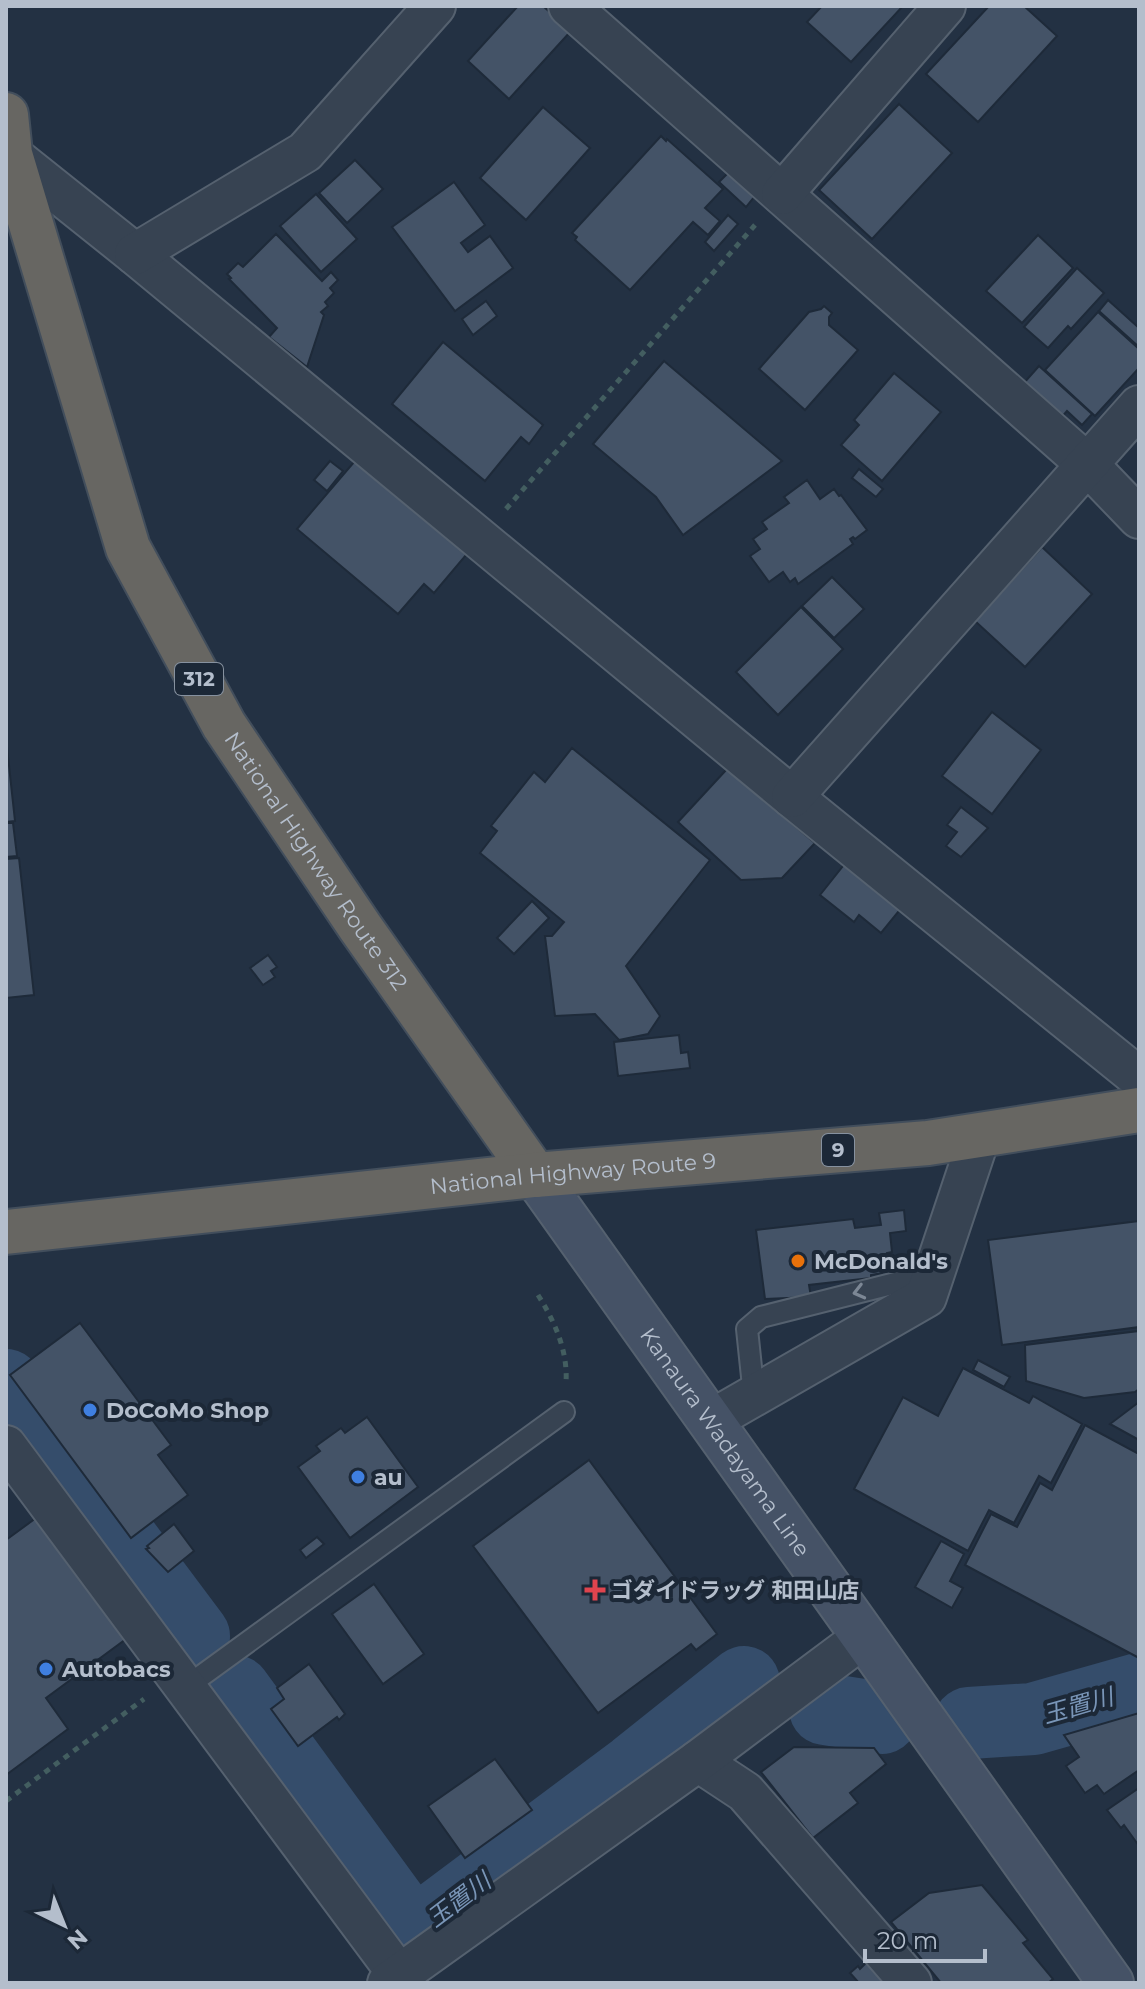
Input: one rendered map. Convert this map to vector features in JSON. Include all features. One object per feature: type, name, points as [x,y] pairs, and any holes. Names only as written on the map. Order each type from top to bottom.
[{"type":"highway","name":"National Highway Route 312","points":[[7,140],[128,548],[224,725],[360,927],[535,1175]]},
{"type":"highway","name":"National Highway Route 9","points":[[6,1232],[535,1175],[928,1143],[1139,1110]]},
{"type":"main road","name":"Kanaura Wadayama Line","points":[[535,1175],[1111,1983]]},
{"type":"street","points":[[135,254],[305,152],[435,6]]},
{"type":"street","points":[[569,6],[1088,465],[1139,518]]},
{"type":"street","points":[[782,194],[945,6]]},
{"type":"street","points":[[7,140],[135,254],[792,797],[1139,1078]]},
{"type":"street","points":[[792,797],[1139,406]]},
{"type":"street","points":[[710,1421],[926,1297],[980,1135]]},
{"type":"street","points":[[6,1446],[181,1680],[397,1980],[865,1636]]},
{"type":"street","points":[[698,1761],[745,1792],[911,1983]]},
{"type":"lane","points":[[754,1396],[747,1329],[761,1317],[935,1273]]},
{"type":"lane","points":[[181,1680],[564,1412]]},
{"type":"path","points":[[480,539],[782,194]]},
{"type":"path","points":[[538,1295],[554,1320],[563,1347],[567,1376],[564,1412]]},
{"type":"path","points":[[6,1801],[181,1680]]},
{"type":"building","points":[[518,6],[543,6],[571,31],[509,99],[468,61]]},
{"type":"building","points":[[822,6],[903,6],[851,62],[807,22]]},
{"type":"building","points":[[989,6],[1024,6],[1057,36],[978,122],[926,74]]},
{"type":"building","points":[[899,104],[952,153],[872,239],[819,190]]},
{"type":"building","points":[[543,107],[590,148],[526,220],[480,178]]},
{"type":"building","points":[[661,136],[723,189],[705,208],[720,221],[708,235],[693,222],[630,290],[575,240],[577,237],[572,233]]},
{"type":"building","points":[[355,160],[383,189],[347,223],[319,193]]},
{"type":"building","points":[[730,171],[754,197],[746,207],[719,182]]},
{"type":"building","points":[[454,182],[485,225],[461,243],[468,252],[490,236],[513,268],[455,311],[392,227]]},
{"type":"building","points":[[316,194],[357,239],[321,272],[280,226]]},
{"type":"building","points":[[728,215],[738,224],[714,251],[705,242]]},
{"type":"building","points":[[276,234],[322,281],[331,272],[338,280],[330,288],[334,293],[325,302],[328,306],[321,312],[324,315],[307,367],[269,337],[277,328],[227,274],[238,263],[243,267]]},
{"type":"building","points":[[1038,235],[1073,268],[1022,323],[986,291]]},
{"type":"building","points":[[1077,268],[1104,293],[1071,329],[1068,326],[1048,348],[1024,327]]},
{"type":"building","points":[[1108,300],[1139,328],[1139,347],[1099,311]]},
{"type":"building","points":[[486,301],[497,316],[473,335],[462,319]]},
{"type":"building","points":[[824,306],[832,313],[829,325],[858,350],[805,410],[759,369],[809,312]]},
{"type":"building","points":[[1098,312],[1139,349],[1139,368],[1095,416],[1045,370]]},
{"type":"building","points":[[443,342],[543,425],[529,444],[521,437],[485,481],[392,404]]},
{"type":"building","points":[[664,361],[782,461],[683,535],[656,497],[593,444]]},
{"type":"building","points":[[1039,366],[1092,414],[1082,425],[1067,411],[1061,418],[1023,384]]},
{"type":"building","points":[[894,373],[941,412],[882,481],[841,445],[859,425],[854,420]]},
{"type":"building","points":[[360,455],[472,548],[434,593],[424,584],[398,614],[297,529]]},
{"type":"building","points":[[330,461],[343,471],[327,491],[314,480]]},
{"type":"building","points":[[859,469],[883,489],[876,497],[852,478]]},
{"type":"building","points":[[807,480],[820,499],[834,489],[867,530],[850,539],[853,544],[798,584],[795,578],[790,582],[783,572],[769,582],[750,556],[760,549],[753,539],[767,529],[762,522],[789,503],[784,497]]},
{"type":"building","points":[[1042,547],[1092,594],[1025,667],[975,621]]},
{"type":"building","points":[[832,577],[864,609],[834,638],[802,606]]},
{"type":"building","points":[[801,607],[843,649],[778,715],[736,672]]},
{"type":"building","points":[[992,712],[1041,750],[992,814],[942,776]]},
{"type":"building","points":[[6,738],[15,821],[6,822]]},
{"type":"building","points":[[572,748],[710,860],[626,966],[660,1016],[648,1034],[619,1040],[595,1014],[555,1016],[545,936],[552,936],[564,922],[480,853],[497,831],[491,826],[534,772],[545,782]]},
{"type":"building","points":[[727,769],[815,843],[782,878],[741,880],[678,822]]},
{"type":"building","points":[[961,807],[988,828],[961,857],[946,846],[957,832],[947,825]]},
{"type":"building","points":[[6,823],[13,823],[17,856],[6,857]]},
{"type":"building","points":[[19,858],[34,995],[6,998],[6,859]]},
{"type":"building","points":[[847,861],[903,906],[881,933],[859,915],[854,922],[820,895]]},
{"type":"building","points":[[532,901],[549,918],[514,954],[497,938]]},
{"type":"building","points":[[268,955],[277,967],[271,971],[275,977],[263,985],[250,968]]},
{"type":"building","points":[[679,1035],[681,1053],[688,1052],[690,1068],[618,1076],[614,1042]]},
{"type":"building","points":[[904,1210],[906,1231],[890,1233],[892,1252],[887,1253],[889,1265],[882,1273],[871,1275],[871,1278],[809,1285],[811,1297],[765,1299],[756,1230],[853,1219],[855,1228],[881,1225],[879,1213]]},
{"type":"building","points":[[1139,1221],[1139,1327],[1002,1345],[988,1240]]},
{"type":"building","name":"DoCoMo Shop","points":[[80,1323],[171,1445],[158,1455],[188,1495],[131,1538],[10,1375]]},
{"type":"building","points":[[1139,1331],[1139,1389],[1135,1392],[1084,1398],[1026,1381],[1025,1345]]},
{"type":"building","points":[[978,1360],[1010,1377],[1004,1387],[973,1370]]},
{"type":"building","points":[[963,1368],[1029,1403],[1033,1396],[1082,1424],[1051,1483],[1039,1476],[1014,1523],[989,1510],[968,1551],[854,1489],[903,1397],[938,1416]]},
{"type":"building","points":[[1139,1402],[1139,1440],[1110,1424]]},
{"type":"building","name":"au","points":[[367,1417],[418,1487],[350,1538],[298,1467],[320,1451],[316,1446],[341,1428],[345,1433]]},
{"type":"building","points":[[1085,1425],[1139,1454],[1139,1658],[965,1565],[991,1514],[1017,1527],[1040,1483],[1052,1490]]},
{"type":"building","name":"ゴダイドラッグ 和田山店","points":[[589,1460],[717,1634],[696,1650],[691,1644],[598,1713],[473,1546]]},
{"type":"building","name":"Autobacs","points":[[36,1518],[126,1639],[46,1698],[68,1729],[6,1775],[6,1540]]},
{"type":"building","points":[[174,1524],[194,1551],[168,1572],[146,1549]]},
{"type":"building","points":[[317,1537],[324,1544],[306,1558],[300,1550]]},
{"type":"building","points":[[941,1541],[964,1554],[950,1581],[963,1588],[952,1608],[915,1587]]},
{"type":"building","points":[[374,1584],[424,1654],[383,1684],[332,1614]]},
{"type":"building","points":[[309,1664],[345,1714],[298,1746],[271,1709],[284,1699],[277,1688]]},
{"type":"building","points":[[1139,1713],[1139,1770],[1104,1794],[1097,1785],[1085,1793],[1066,1766],[1079,1757],[1064,1735]]},
{"type":"building","points":[[794,1747],[874,1748],[886,1764],[850,1793],[858,1803],[813,1838],[761,1772]]},
{"type":"building","points":[[495,1759],[532,1810],[465,1858],[428,1806]]},
{"type":"building","points":[[1139,1788],[1139,1846],[1124,1825],[1121,1828],[1107,1810]]},
{"type":"building","points":[[982,1885],[1028,1940],[1023,1943],[1053,1979],[1048,1983],[941,1983],[891,1922],[929,1893]]},
{"type":"building","points":[[868,1961],[887,1983],[859,1983],[850,1973]]},
{"type":"waterway","name":"玉置川","points":[[6,1385],[194,1636]]},
{"type":"waterway","name":"玉置川","points":[[235,1691],[413,1935],[635,1769],[744,1682]]},
{"type":"waterway","name":"玉置川","points":[[969,1723],[1033,1719],[1139,1689]]},
{"type":"waterway","name":"玉置川","points":[[825,1709],[882,1718]]},
{"type":"place","name":"McDonald's","points":[[798,1261]]},
{"type":"place","name":"DoCoMo Shop","points":[[90,1410]]},
{"type":"place","name":"au","points":[[358,1477]]},
{"type":"place","name":"ゴダイドラッグ 和田山店","points":[[595,1590]]},
{"type":"place","name":"Autobacs","points":[[46,1669]]}]
